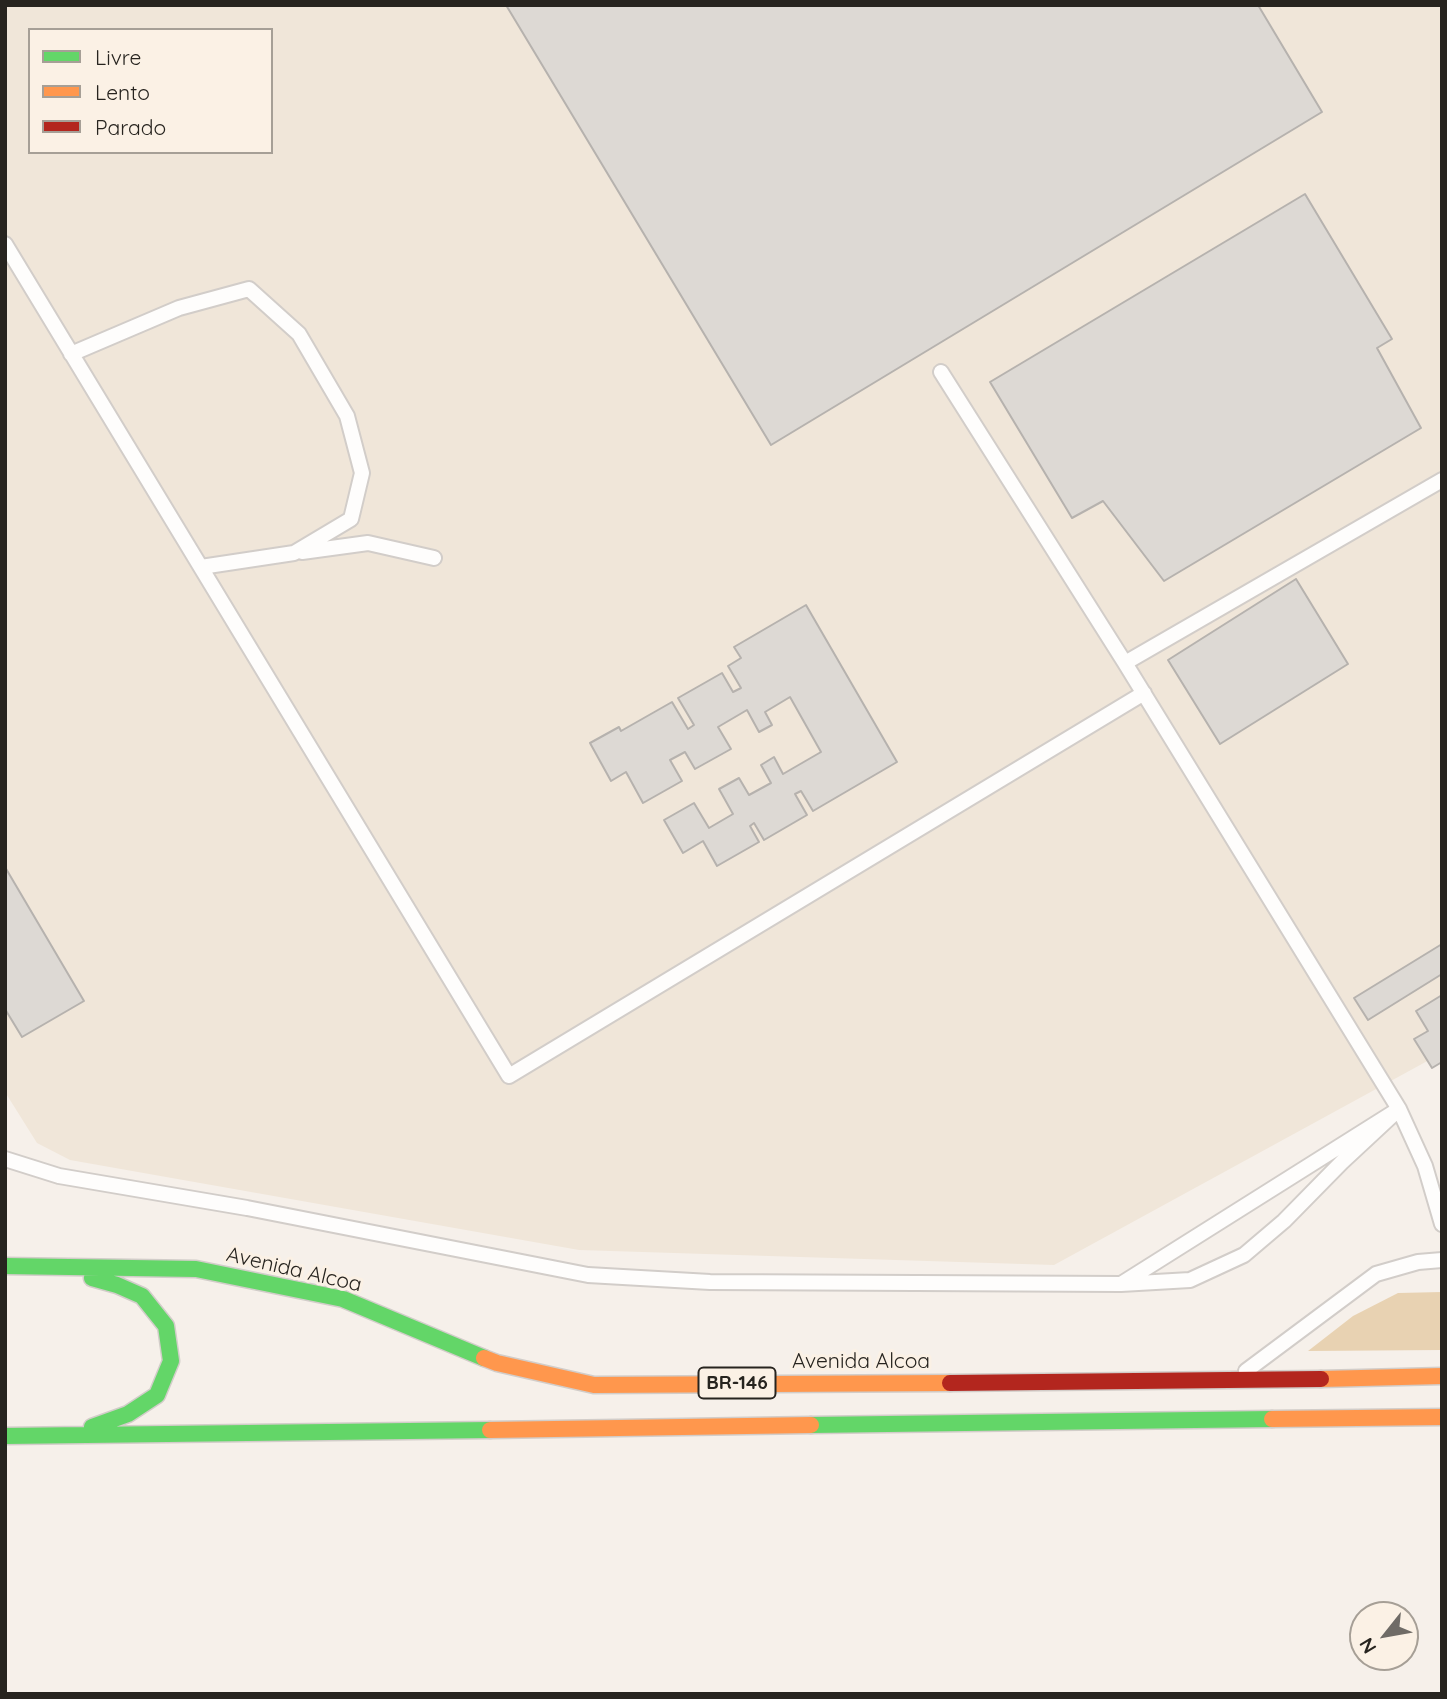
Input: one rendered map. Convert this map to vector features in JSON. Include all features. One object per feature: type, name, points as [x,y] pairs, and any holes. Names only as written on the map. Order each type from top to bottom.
[{"type":"main road","name":"Avenida Alcoa","points":[[5,1266],[196,1269],[343,1298],[497,1363],[594,1385],[1234,1381],[1442,1376]]},
{"type":"main road","points":[[52,1266],[117,1285],[142,1296],[166,1326],[171,1361],[158,1395],[128,1414],[66,1435]]},
{"type":"main road","name":"BR-146","points":[[5,1436],[1442,1417]]},
{"type":"lane","points":[[5,244],[509,1076],[1144,693]]},
{"type":"lane","points":[[71,354],[179,308],[249,289],[299,334],[347,416],[362,473],[351,519],[293,553]]},
{"type":"lane","points":[[942,372],[1144,693],[1399,1109],[1425,1166],[1442,1224]]},
{"type":"lane","points":[[1125,663],[1442,480]]},
{"type":"lane","points":[[201,567],[368,543],[434,558]]},
{"type":"lane","points":[[1121,1284],[1399,1109]]},
{"type":"lane","points":[[5,1159],[59,1176],[247,1208],[588,1275],[710,1282],[1121,1284],[1189,1280],[1244,1255],[1284,1221],[1399,1109]]},
{"type":"lane","points":[[1234,1381],[1376,1273],[1418,1262],[1442,1260]]},
{"type":"shaded area","points":[[5,5],[1442,5],[1442,1053],[1054,1265],[579,1250],[70,1160],[37,1143],[5,1092]]},
{"type":"shaded area","points":[[1442,1292],[1442,1350],[1308,1351],[1353,1316],[1398,1293]]},
{"type":"building","points":[[506,5],[1258,5],[1322,112],[771,445]]},
{"type":"building","points":[[1305,194],[1392,339],[1377,348],[1421,428],[1164,581],[1103,501],[1072,518],[990,382]]},
{"type":"building","points":[[1296,579],[1348,664],[1220,744],[1168,660]]},
{"type":"building","points":[[806,605],[897,762],[813,811],[801,791],[795,794],[807,815],[764,840],[754,823],[750,826],[759,842],[717,866],[703,841],[683,853],[664,820],[694,803],[709,828],[733,814],[719,789],[739,778],[749,795],[771,783],[761,765],[774,757],[783,774],[821,752],[790,697],[765,712],[772,725],[759,732],[747,710],[718,727],[731,749],[695,769],[685,752],[670,760],[682,781],[643,803],[626,772],[611,781],[590,743],[619,727],[621,731],[672,702],[688,729],[694,725],[678,698],[722,673],[733,692],[741,688],[728,666],[741,658],[734,647]]},
{"type":"building","points":[[5,867],[84,1001],[22,1037],[5,1009]]},
{"type":"building","points":[[1442,944],[1442,974],[1368,1020],[1354,998]]},
{"type":"building","points":[[1442,995],[1442,1062],[1432,1068],[1414,1039],[1428,1031],[1416,1011]]},
{"type":"traffic: fast","points":[[5,1266],[196,1269],[343,1299],[484,1358]]},
{"type":"traffic: fast","points":[[92,1278],[142,1296],[166,1326],[171,1361],[157,1395],[128,1414],[92,1427]]},
{"type":"traffic: fast","points":[[811,1425],[1272,1419]]},
{"type":"traffic: fast","points":[[5,1436],[490,1430]]},
{"type":"traffic: slow","points":[[484,1358],[594,1385],[950,1383]]},
{"type":"traffic: slow","points":[[1321,1379],[1442,1376]]},
{"type":"traffic: slow","points":[[1272,1419],[1442,1417]]},
{"type":"traffic: slow","points":[[490,1430],[811,1425]]},
{"type":"traffic: jam","points":[[950,1383],[1321,1379]]}]
